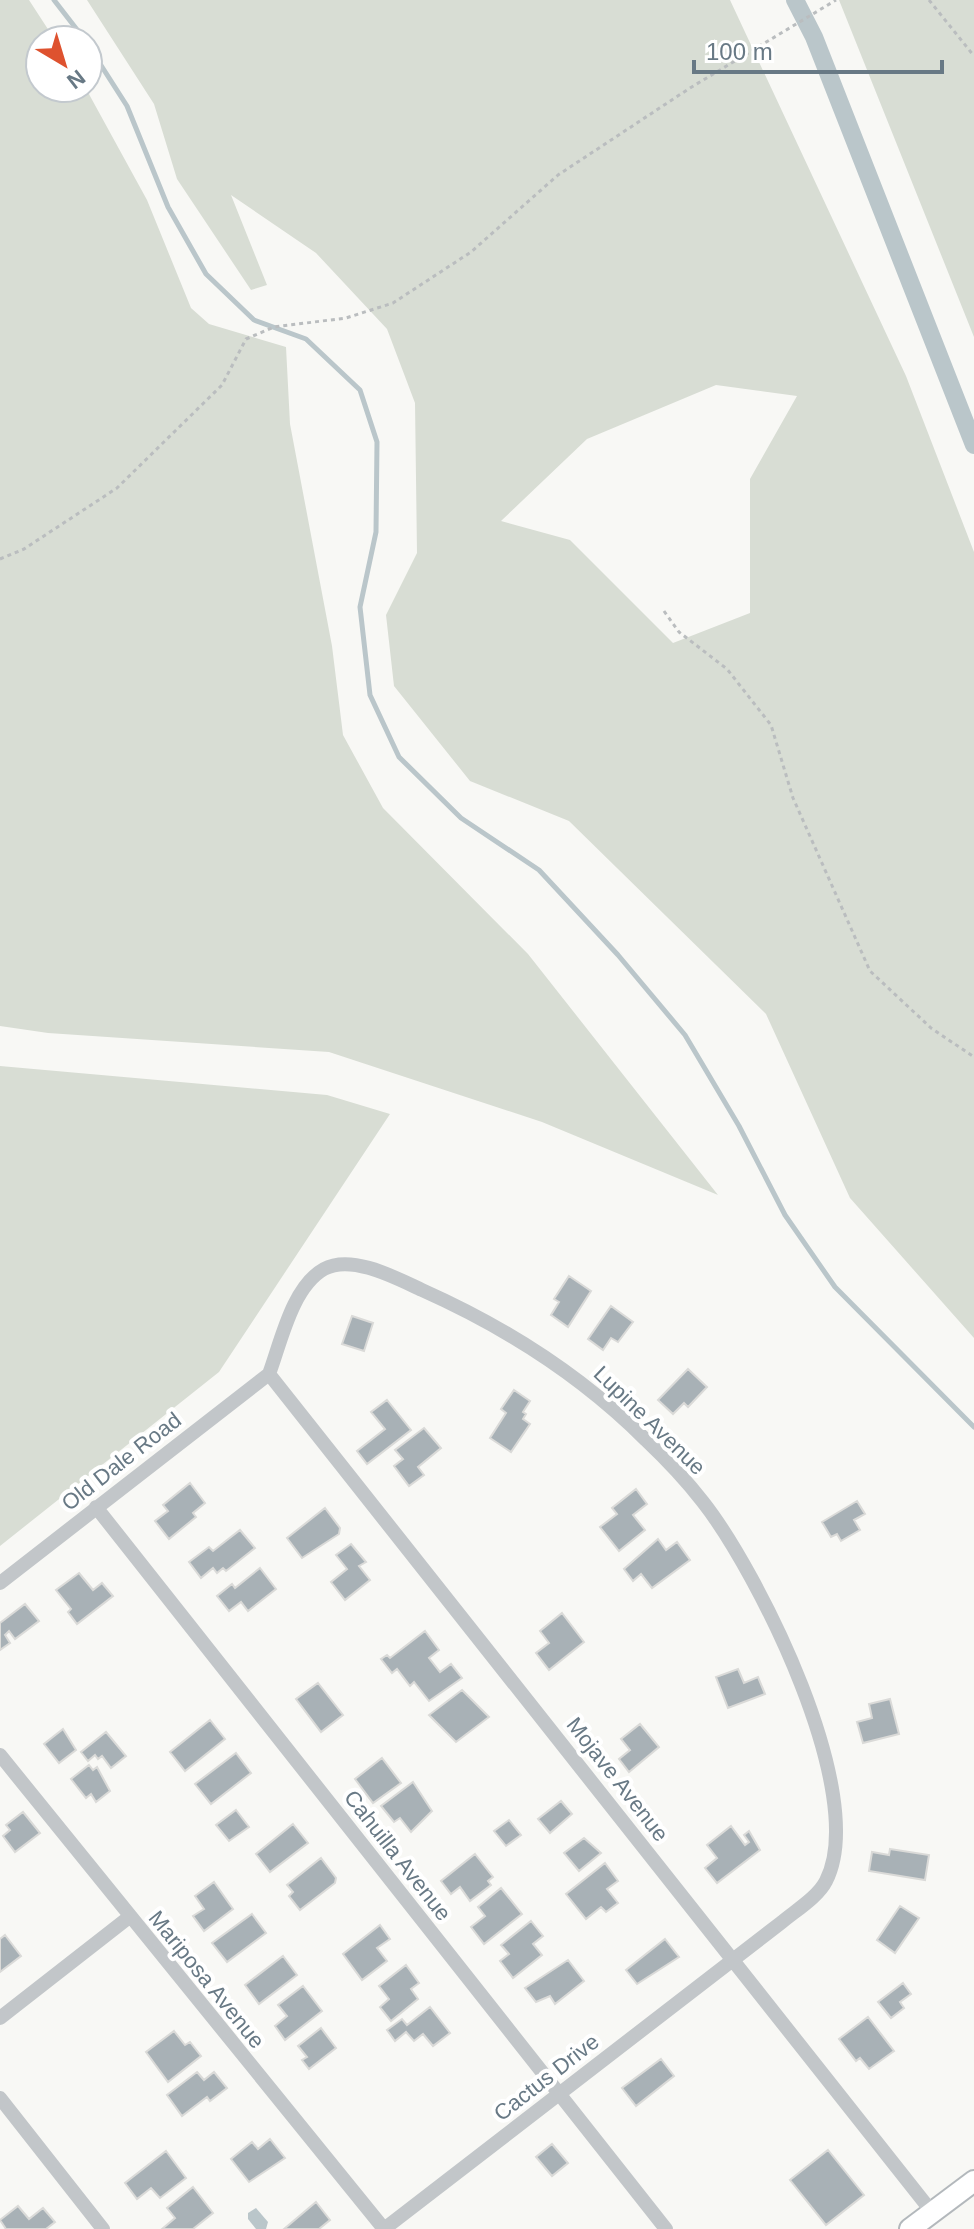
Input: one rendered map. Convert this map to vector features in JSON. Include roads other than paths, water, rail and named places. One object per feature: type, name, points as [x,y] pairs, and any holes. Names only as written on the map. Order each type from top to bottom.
[{"type":"main road","points":[[910,2229],[974,2181]]},
{"type":"street","name":"Lupine Avenue","points":[[269,1374],[295,1306],[311,1279],[326,1268],[341,1265],[392,1276],[467,1310],[545,1356],[647,1441],[703,1502],[754,1582],[796,1672],[829,1774],[835,1820],[834,1855],[826,1883],[733,1960]]},
{"type":"street","name":"Old Dale Road","points":[[0,1583],[269,1374]]},
{"type":"street","name":"Mojave Avenue","points":[[269,1374],[932,2212]]},
{"type":"street","name":"Cahuilla Avenue","points":[[96,1507],[666,2229]]},
{"type":"street","name":"Mariposa Avenue","points":[[0,1755],[128,1918],[384,2229]]},
{"type":"street","points":[[0,2018],[128,1918]]},
{"type":"street","name":"Cactus Drive","points":[[384,2229],[733,1960]]},
{"type":"street","points":[[0,2098],[103,2229]]},
{"type":"waterway","points":[[54,0],[73,24]]},
{"type":"waterway","points":[[795,0],[814,37],[974,445]]},
{"type":"waterway","points":[[104,70],[127,106],[168,207],[206,274],[254,320],[306,339],[360,390],[377,442],[376,532],[360,607],[370,695],[399,757],[461,818],[539,870],[618,955],[685,1035],[739,1126],[785,1215],[835,1287],[974,1427]]}]
